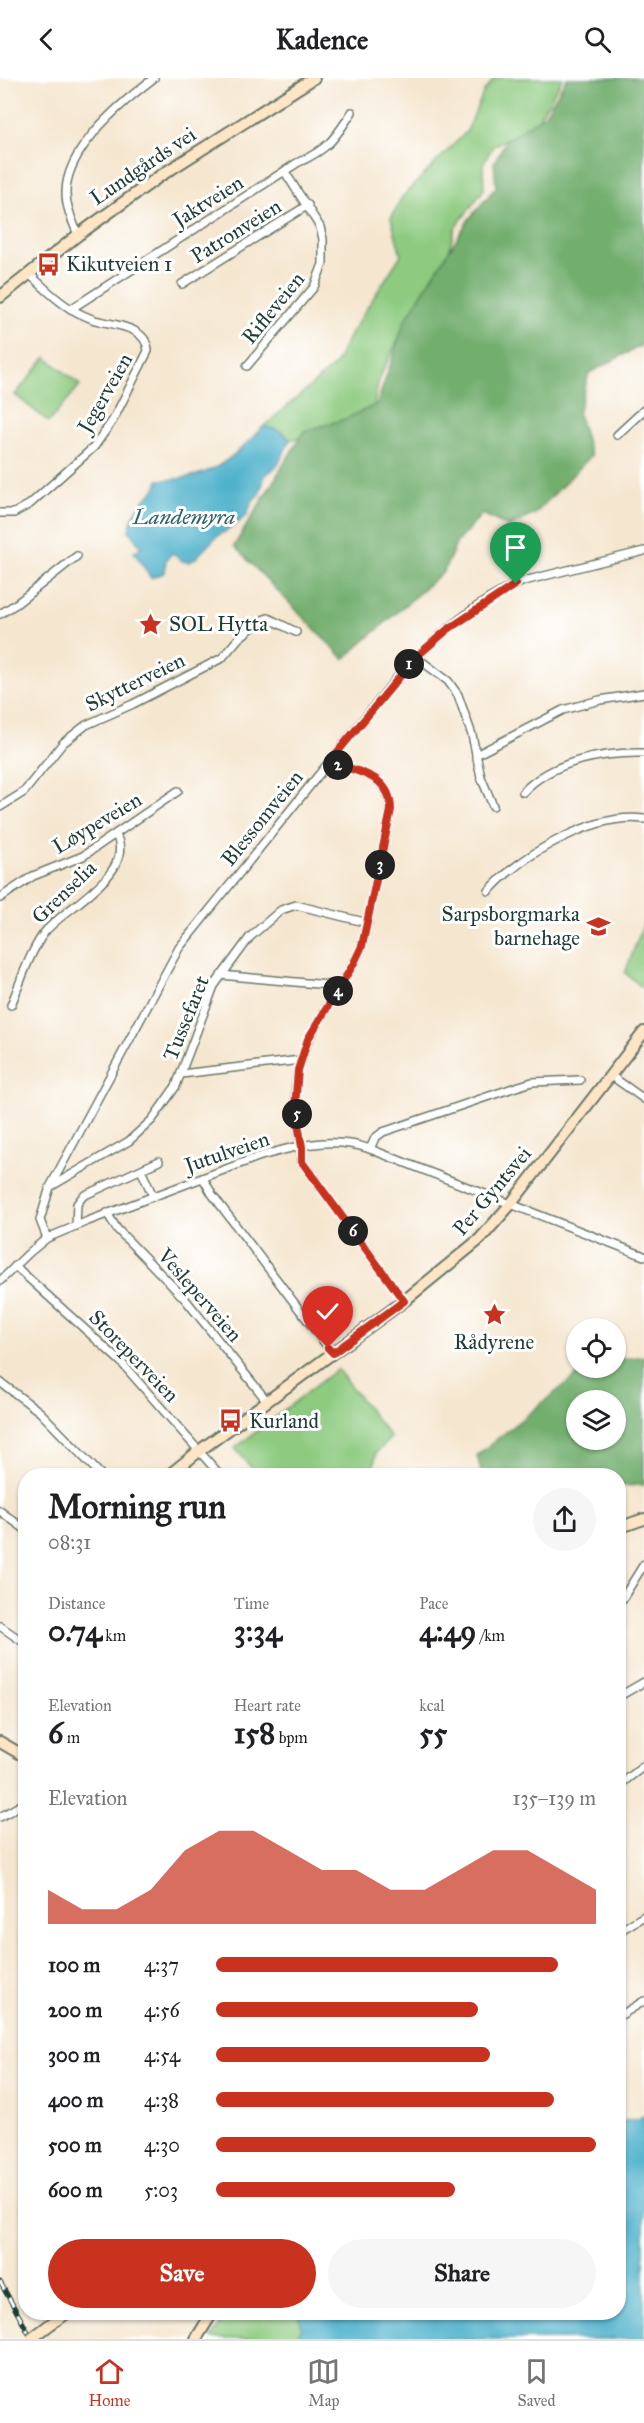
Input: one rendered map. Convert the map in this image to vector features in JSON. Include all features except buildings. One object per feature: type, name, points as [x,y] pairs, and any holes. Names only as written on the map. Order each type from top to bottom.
[{"type":"street","points":[[78,235],[68,208],[66,195],[71,168],[104,122],[154,78]]},
{"type":"street","name":"Lundgårds vei","points":[[0,297],[78,235],[160,176],[314,78]]},
{"type":"street","name":"Jaktveien","points":[[71,309],[285,172],[325,149],[336,137],[352,112]]},
{"type":"street","name":"Rifleveien","points":[[247,366],[314,287],[320,274],[324,252],[323,238],[308,205],[285,172]]},
{"type":"street","name":"Patronveien","points":[[182,284],[308,205]]},
{"type":"street","name":"Jegerveien","points":[[0,513],[14,513],[30,504],[94,447],[113,420],[147,354],[147,343],[138,334],[125,327],[87,317],[71,309],[29,274]]},
{"type":"street","points":[[617,435],[644,410]]},
{"type":"street","name":"Blessomveien","points":[[47,1238],[40,1220],[50,1187],[179,948],[416,657],[461,619],[516,584],[594,562],[644,551]]},
{"type":"street","points":[[0,614],[77,556]]},
{"type":"street","name":"Skytterveien","points":[[0,807],[24,792],[63,743],[86,725],[133,704],[222,658],[239,638],[260,621],[268,618],[296,632]]},
{"type":"street","points":[[416,657],[453,687],[467,719],[481,777],[493,806]]},
{"type":"street","points":[[476,755],[563,710],[600,699],[644,693]]},
{"type":"street","points":[[523,792],[549,773],[573,763],[601,755],[644,753]]},
{"type":"street","points":[[330,761],[376,779],[386,787],[391,798],[391,810],[368,923],[356,959],[313,1028],[300,1060],[295,1098],[302,1162],[404,1301]]},
{"type":"street","name":"Løypeveien","points":[[0,898],[24,882],[75,861],[178,791]]},
{"type":"street","points":[[489,891],[517,864],[565,837],[603,821],[644,819]]},
{"type":"street","name":"Grenselia","points":[[10,1005],[33,952],[46,930],[98,886],[117,860],[121,849],[116,835]]},
{"type":"street","name":"Tussefaret","points":[[50,1187],[141,1132],[164,1105],[181,1074],[210,996],[221,975],[250,937],[281,910],[291,906],[368,923]]},
{"type":"street","points":[[221,975],[309,982],[339,989]]},
{"type":"street","name":"Per Gyntsvei","points":[[178,1468],[404,1301],[480,1239],[510,1205],[644,1032]]},
{"type":"street","points":[[181,1074],[300,1060]]},
{"type":"street","points":[[610,1075],[644,1099]]},
{"type":"street","points":[[370,1149],[375,1138],[383,1132],[516,1087],[532,1082],[580,1080]]},
{"type":"street","name":"Jutulveien","points":[[0,1281],[47,1238],[107,1213],[258,1157],[302,1147],[340,1142],[370,1149],[644,1256]]},
{"type":"street","points":[[76,1226],[76,1209],[83,1196],[159,1161]]},
{"type":"street","points":[[141,1170],[153,1196]]},
{"type":"street","points":[[203,1178],[212,1194],[333,1353]]},
{"type":"street","name":"Vesleperveien","points":[[107,1213],[117,1229],[185,1299],[267,1401]]},
{"type":"street","name":"Storeperveien","points":[[15,1266],[120,1361],[214,1468]]},
{"type":"street","points":[[0,1382],[40,1412],[94,1468]]},
{"type":"street","points":[[0,1511],[18,1524]]},
{"type":"street","points":[[626,1526],[644,1520]]},
{"type":"street","points":[[626,1593],[644,1564]]},
{"type":"street","points":[[0,1626],[18,1638]]},
{"type":"street","points":[[626,1692],[644,1682]]},
{"type":"street","points":[[0,1742],[18,1752]]},
{"type":"street","points":[[626,1780],[644,1767]]},
{"type":"street","points":[[0,1817],[18,1807]]},
{"type":"street","points":[[626,1927],[644,1916]]},
{"type":"street","points":[[626,2012],[644,2001]]},
{"type":"street","points":[[31,2339],[56,2320]]},
{"type":"street","points":[[196,2339],[208,2320]]},
{"type":"green space","points":[[495,78],[563,78],[535,124],[493,146],[483,164],[484,189],[455,228],[442,276],[406,323],[379,379],[373,411],[364,422],[290,440],[283,433],[263,427],[335,365],[352,331],[401,255],[391,218],[402,197],[467,131],[484,91]]},
{"type":"green space","points":[[567,78],[644,78],[644,344],[589,373],[578,413],[591,456],[535,514],[509,527],[482,514],[457,542],[444,571],[344,659],[234,546],[304,431],[345,419],[377,404],[405,320],[469,219],[496,187],[494,163],[506,140],[545,114]]},
{"type":"green space","points":[[46,357],[80,385],[49,422],[15,395]]},
{"type":"green space","points":[[644,922],[644,989],[625,973]]},
{"type":"green space","points":[[644,1356],[644,1485],[626,1486],[626,1468],[480,1468],[477,1455],[573,1378],[626,1378],[626,1358]]},
{"type":"green space","points":[[337,1369],[391,1438],[376,1453],[373,1468],[251,1468],[235,1448]]},
{"type":"green space","points":[[223,2320],[300,2320],[302,2328],[295,2339],[212,2339]]},
{"type":"water","name":"Landemyra","points":[[263,427],[278,430],[290,440],[278,465],[265,476],[259,495],[252,501],[247,515],[217,536],[195,559],[189,562],[182,561],[171,554],[166,560],[164,573],[151,578],[134,552],[141,547],[129,531],[135,512],[157,487],[158,480],[192,476],[217,467]]},
{"type":"water","points":[[644,2115],[644,2339],[295,2339],[302,2328],[300,2320],[626,2320],[626,2121],[638,2119]]},
{"type":"railway","points":[[0,2282],[18,2314]]},
{"type":"railway","points":[[21,2320],[32,2339]]},
{"type":"place","name":"Kikutveien 1","points":[[48,264]]},
{"type":"place","name":"SOL Hytta","points":[[151,624]]},
{"type":"place","name":"Sarpsborgmarka barnehage","points":[[598,926]]},
{"type":"place","name":"Rådyrene","points":[[494,1314]]},
{"type":"place","name":"Kurland","points":[[231,1421]]},
{"type":"route","points":[[328,1348],[333,1353],[404,1301],[302,1162],[302,1147],[295,1107],[300,1060],[313,1028],[339,989],[362,946],[391,810],[391,798],[386,787],[376,779],[330,761],[416,657],[447,630],[516,584]]}]
